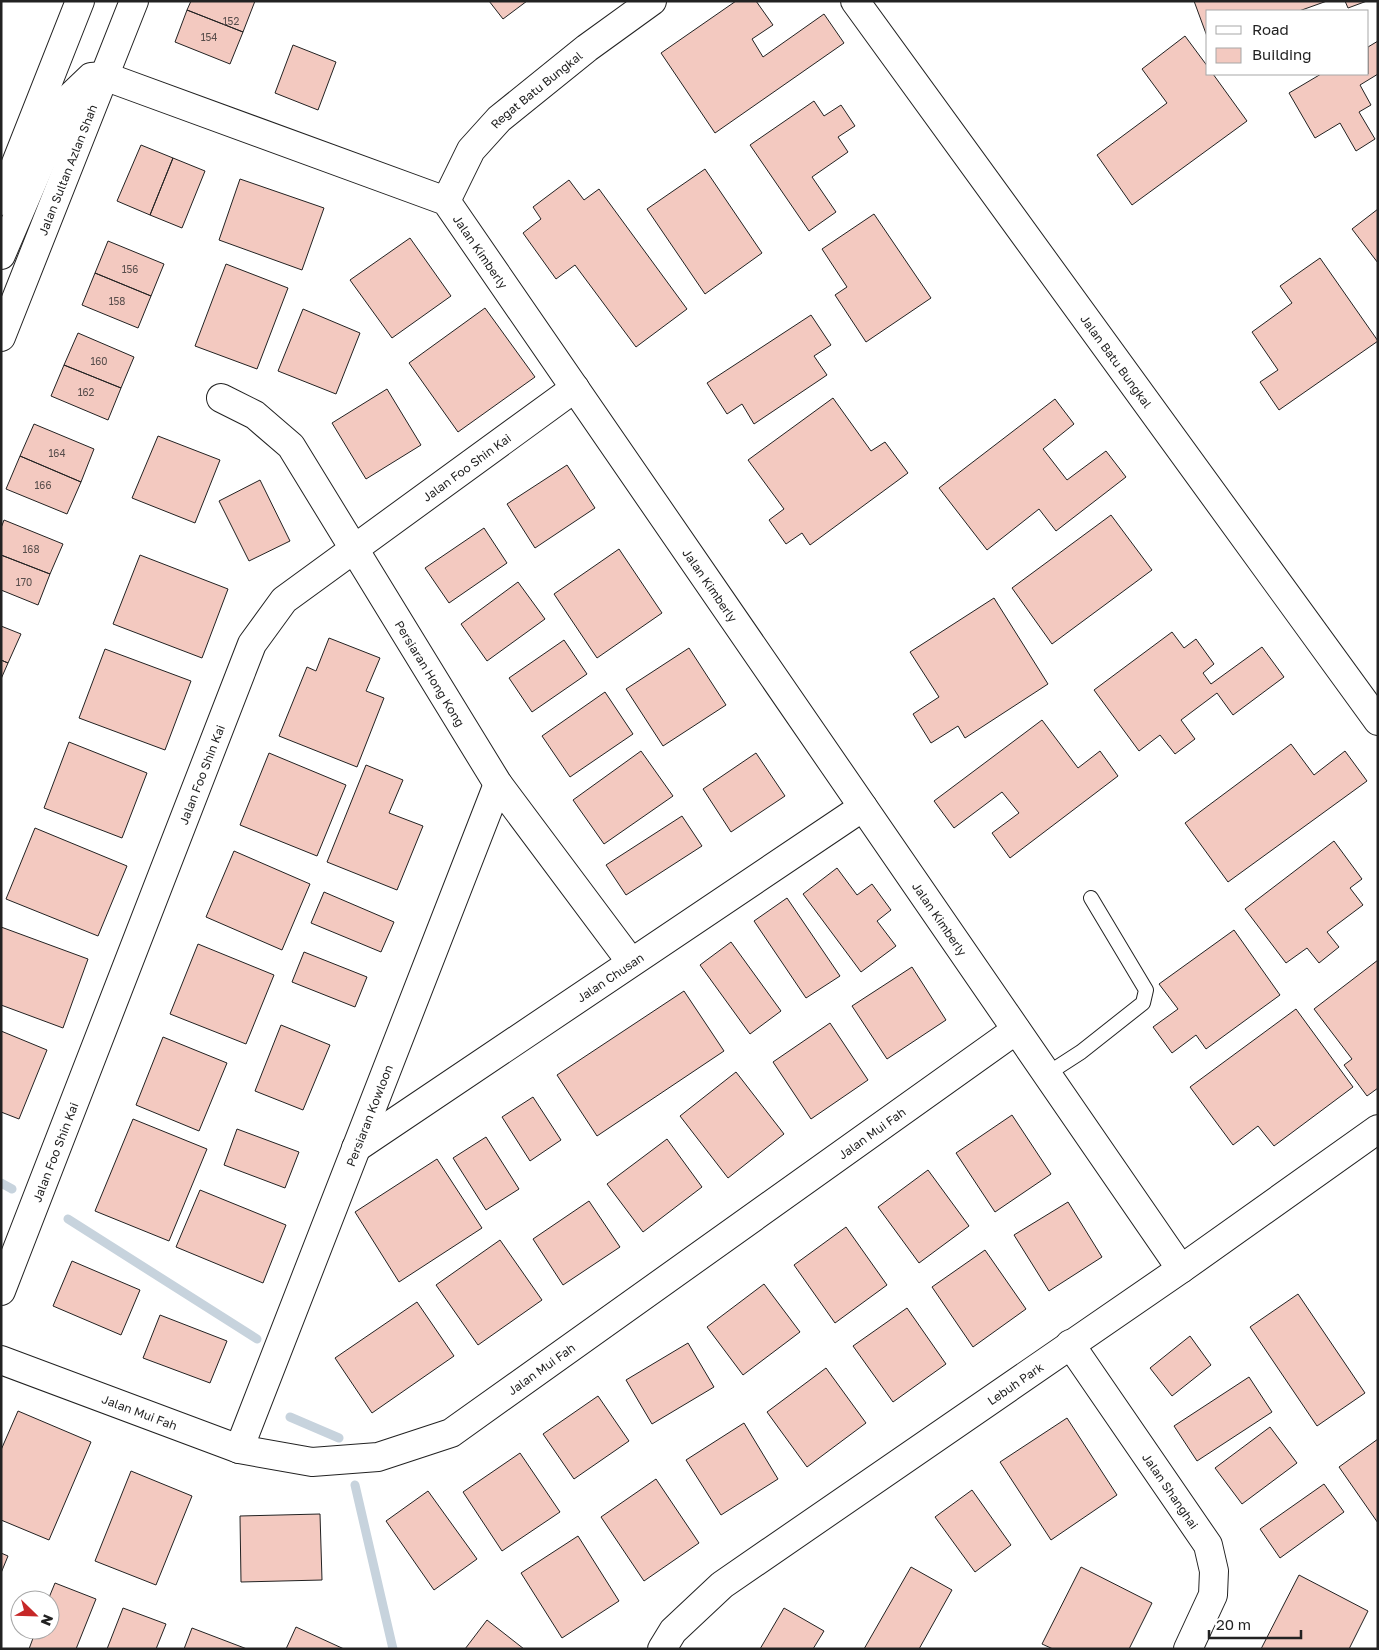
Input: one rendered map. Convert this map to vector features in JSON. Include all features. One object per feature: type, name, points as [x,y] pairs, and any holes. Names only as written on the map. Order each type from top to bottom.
[{"type":"street","points":[[1,202],[80,1]]},
{"type":"street","name":"Jalan Sultan Azlan Shah","points":[[1,337],[134,1]]},
{"type":"street","name":"Regat Batu Bungkal","points":[[446,201],[471,150],[499,119],[587,48],[652,1]]},
{"type":"street","name":"Jalan Batu Bungkal","points":[[855,1],[1378,721]]},
{"type":"street","points":[[1,255],[68,99],[91,77],[104,76]]},
{"type":"street","name":"Jalan Kimberly","points":[[104,76],[446,201],[1181,1269]]},
{"type":"street","name":"Jalan Foo Shin Kai","points":[[1,1291],[252,644],[284,600],[575,388]]},
{"type":"street","name":"Persiaran Hong Kong","points":[[221,398],[255,416],[291,446],[498,784],[631,962]]},
{"type":"street","name":"Persiaran Kowloon","points":[[239,1449],[498,784]]},
{"type":"street","name":"Jalan Chusan","points":[[356,1148],[863,807]]},
{"type":"street","name":"Jalan Mui Fah","points":[[1,1360],[239,1449],[312,1462],[378,1457],[451,1433],[1016,1030]]},
{"type":"street","name":"Lebuh Park","points":[[662,1649],[673,1631],[722,1585],[1181,1269],[1378,1129]]},
{"type":"street","name":"Jalan Shanghai","points":[[1070,1344],[1208,1545],[1214,1571],[1213,1595],[1188,1649]]},
{"type":"lane","points":[[1047,1074],[1081,1052],[1143,1003],[1146,990],[1091,898]]},
{"type":"building","points":[[191,1],[255,1],[243,32],[187,10]]},
{"type":"building","points":[[489,1],[527,1],[503,19]]},
{"type":"building","points":[[736,1],[756,1],[773,25],[752,39],[763,57],[824,14],[844,43],[715,133],[661,53]]},
{"type":"building","points":[[1194,1],[1327,1],[1302,10],[1206,10],[1206,34]]},
{"type":"building","points":[[1345,1],[1367,1],[1348,8]]},
{"type":"building","points":[[187,10],[243,32],[230,64],[175,42]]},
{"type":"building","points":[[1185,36],[1206,64],[1206,75],[1214,75],[1247,121],[1132,205],[1097,155],[1167,103],[1142,69]]},
{"type":"building","points":[[1378,41],[1378,74],[1360,85],[1371,105],[1359,112],[1375,139],[1356,151],[1340,123],[1315,138],[1289,93],[1319,75],[1369,75],[1369,46]]},
{"type":"building","points":[[293,45],[336,62],[318,110],[275,93]]},
{"type":"building","points":[[814,101],[824,116],[841,105],[855,126],[838,137],[848,152],[812,177],[836,212],[809,231],[750,145]]},
{"type":"building","points":[[141,145],[173,158],[150,215],[117,201]]},
{"type":"building","points":[[173,158],[205,171],[182,228],[150,215]]},
{"type":"building","points":[[705,169],[762,253],[705,294],[647,209]]},
{"type":"building","points":[[240,179],[324,208],[302,270],[219,240]]},
{"type":"building","points":[[569,180],[584,200],[599,189],[687,309],[636,347],[575,265],[556,279],[523,233],[541,219],[533,207]]},
{"type":"building","points":[[1378,209],[1378,263],[1352,229]]},
{"type":"building","points":[[874,214],[931,298],[866,342],[835,295],[847,287],[822,249]]},
{"type":"building","points":[[410,238],[451,296],[392,338],[350,280]]},
{"type":"building","points":[[108,241],[164,264],[151,296],[95,273]]},
{"type":"building","points":[[1320,258],[1378,341],[1279,410],[1260,382],[1278,370],[1252,332],[1292,303],[1280,286]]},
{"type":"building","points":[[226,264],[288,288],[257,369],[195,346]]},
{"type":"building","points":[[95,273],[151,296],[138,328],[82,305]]},
{"type":"building","points":[[485,308],[535,377],[458,432],[409,363]]},
{"type":"building","points":[[303,309],[360,333],[336,394],[278,371]]},
{"type":"building","points":[[811,315],[831,345],[814,356],[827,375],[754,424],[742,404],[727,414],[707,383]]},
{"type":"building","points":[[78,333],[134,357],[121,388],[64,365]]},
{"type":"building","points":[[64,365],[121,388],[108,420],[51,396]]},
{"type":"building","points":[[387,389],[421,445],[366,479],[332,423]]},
{"type":"building","points":[[833,398],[871,451],[885,442],[908,473],[810,545],[802,533],[786,544],[769,520],[784,509],[748,460]]},
{"type":"building","points":[[1055,399],[1074,424],[1043,449],[1067,480],[1106,451],[1126,477],[1056,531],[1039,509],[987,550],[939,488]]},
{"type":"building","points":[[34,424],[94,449],[81,482],[20,456]]},
{"type":"building","points":[[158,436],[220,460],[195,523],[132,498]]},
{"type":"building","points":[[20,456],[81,482],[67,514],[6,489]]},
{"type":"building","points":[[567,465],[595,508],[535,548],[507,504]]},
{"type":"building","points":[[260,480],[290,541],[249,561],[219,501]]},
{"type":"building","points":[[1111,515],[1152,570],[1052,644],[1012,588]]},
{"type":"building","points":[[4,520],[63,544],[50,574],[1,555],[1,528]]},
{"type":"building","points":[[484,528],[507,563],[449,603],[425,568]]},
{"type":"building","points":[[619,549],[662,613],[597,658],[554,594]]},
{"type":"building","points":[[1,555],[50,574],[38,605],[1,590]]},
{"type":"building","points":[[140,555],[228,589],[202,658],[113,624]]},
{"type":"building","points":[[518,582],[545,619],[487,661],[461,624]]},
{"type":"building","points":[[994,598],[1048,684],[965,738],[958,726],[931,743],[913,714],[939,697],[910,652]]},
{"type":"building","points":[[1,626],[21,634],[8,663],[1,660]]},
{"type":"building","points":[[1172,632],[1184,648],[1196,639],[1214,664],[1203,673],[1211,684],[1262,647],[1284,677],[1233,715],[1217,693],[1181,720],[1195,739],[1175,754],[1160,735],[1139,751],[1094,690]]},
{"type":"building","points":[[329,638],[380,658],[366,691],[384,698],[357,767],[279,736],[307,667],[316,671]]},
{"type":"building","points":[[564,640],[587,674],[532,712],[509,678]]},
{"type":"building","points":[[689,648],[726,705],[663,746],[626,689]]},
{"type":"building","points":[[105,649],[191,681],[165,750],[79,718]]},
{"type":"building","points":[[1,660],[8,663],[1,679]]},
{"type":"building","points":[[605,692],[633,734],[570,777],[542,736]]},
{"type":"building","points":[[1042,720],[1078,768],[1100,751],[1118,776],[1010,858],[992,833],[1019,813],[1002,792],[954,828],[934,801]]},
{"type":"building","points":[[69,742],[147,773],[122,838],[44,808]]},
{"type":"building","points":[[1291,744],[1314,775],[1345,751],[1367,781],[1228,882],[1185,823]]},
{"type":"building","points":[[641,751],[673,796],[604,844],[573,800]]},
{"type":"building","points":[[269,753],[346,785],[317,856],[240,825]]},
{"type":"building","points":[[756,753],[785,796],[731,832],[703,789]]},
{"type":"building","points":[[366,765],[403,780],[389,813],[423,826],[397,890],[327,862]]},
{"type":"building","points":[[682,816],[702,846],[626,895],[606,865]]},
{"type":"building","points":[[35,828],[127,866],[98,936],[6,899]]},
{"type":"building","points":[[1334,841],[1362,879],[1350,888],[1363,905],[1327,932],[1339,947],[1319,963],[1307,948],[1286,963],[1245,909]]},
{"type":"building","points":[[234,851],[310,884],[282,950],[206,917]]},
{"type":"building","points":[[837,868],[857,895],[872,884],[891,910],[877,921],[896,946],[861,972],[803,894]]},
{"type":"building","points":[[324,892],[394,922],[381,952],[311,923]]},
{"type":"building","points":[[787,898],[840,976],[806,998],[754,921]]},
{"type":"building","points":[[1,927],[88,959],[63,1028],[1,1005]]},
{"type":"building","points":[[1234,930],[1280,995],[1206,1049],[1196,1035],[1172,1053],[1153,1027],[1178,1009],[1159,984]]},
{"type":"building","points":[[731,942],[781,1011],[750,1034],[700,965]]},
{"type":"building","points":[[198,944],[274,975],[246,1044],[170,1014]]},
{"type":"building","points":[[304,952],[367,977],[355,1007],[292,982]]},
{"type":"building","points":[[1378,960],[1378,1088],[1367,1096],[1344,1065],[1352,1059],[1314,1009]]},
{"type":"building","points":[[912,967],[946,1020],[887,1059],[852,1006]]},
{"type":"building","points":[[684,991],[724,1051],[597,1136],[557,1075]]},
{"type":"building","points":[[1296,1009],[1353,1087],[1274,1146],[1258,1126],[1233,1145],[1190,1087]]},
{"type":"building","points":[[830,1023],[868,1080],[811,1119],[773,1062]]},
{"type":"building","points":[[281,1025],[330,1045],[303,1110],[255,1091]]},
{"type":"building","points":[[1,1031],[47,1050],[19,1119],[1,1112]]},
{"type":"building","points":[[163,1037],[227,1063],[199,1131],[136,1105]]},
{"type":"building","points":[[736,1072],[784,1134],[728,1178],[680,1116]]},
{"type":"building","points":[[533,1097],[561,1140],[530,1161],[502,1117]]},
{"type":"building","points":[[1012,1115],[1051,1174],[995,1212],[956,1153]]},
{"type":"building","points":[[133,1119],[207,1149],[169,1241],[95,1211]]},
{"type":"building","points":[[237,1129],[299,1152],[285,1188],[224,1165]]},
{"type":"building","points":[[486,1137],[519,1189],[486,1210],[453,1158]]},
{"type":"building","points":[[667,1139],[702,1187],[643,1232],[607,1184]]},
{"type":"building","points":[[437,1159],[482,1228],[399,1282],[355,1212]]},
{"type":"building","points":[[928,1170],[969,1226],[919,1263],[878,1207]]},
{"type":"building","points":[[200,1190],[286,1225],[263,1283],[176,1247]]},
{"type":"building","points":[[589,1201],[620,1247],[563,1285],[533,1239]]},
{"type":"building","points":[[1068,1202],[1102,1257],[1049,1291],[1014,1235]]},
{"type":"building","points":[[846,1227],[887,1285],[835,1323],[794,1265]]},
{"type":"building","points":[[500,1240],[542,1300],[478,1345],[436,1285]]},
{"type":"building","points":[[985,1250],[1026,1309],[973,1347],[932,1287]]},
{"type":"building","points":[[72,1261],[140,1290],[121,1335],[53,1306]]},
{"type":"building","points":[[764,1284],[800,1332],[743,1375],[707,1327]]},
{"type":"building","points":[[1298,1294],[1365,1393],[1317,1426],[1250,1327]]},
{"type":"building","points":[[417,1302],[454,1356],[372,1413],[335,1358]]},
{"type":"building","points":[[907,1308],[946,1364],[893,1402],[853,1346]]},
{"type":"building","points":[[160,1315],[227,1341],[210,1383],[143,1358]]},
{"type":"building","points":[[1190,1336],[1211,1365],[1172,1396],[1150,1368]]},
{"type":"building","points":[[688,1343],[714,1387],[652,1424],[626,1380]]},
{"type":"building","points":[[826,1368],[866,1423],[807,1467],[767,1412]]},
{"type":"building","points":[[1249,1377],[1272,1412],[1197,1461],[1174,1426]]},
{"type":"building","points":[[598,1396],[629,1441],[574,1479],[543,1434]]},
{"type":"building","points":[[18,1411],[91,1442],[49,1540],[1,1520],[1,1450]]},
{"type":"building","points":[[1067,1418],[1117,1495],[1051,1540],[1000,1462]]},
{"type":"building","points":[[744,1423],[778,1479],[721,1515],[686,1460]]},
{"type":"building","points":[[1270,1427],[1297,1463],[1242,1504],[1215,1468]]},
{"type":"building","points":[[1378,1439],[1378,1523],[1339,1467]]},
{"type":"building","points":[[520,1453],[560,1512],[502,1551],[463,1492]]},
{"type":"building","points":[[131,1471],[192,1496],[156,1585],[95,1561]]},
{"type":"building","points":[[656,1479],[699,1543],[644,1581],[601,1517]]},
{"type":"building","points":[[1324,1484],[1344,1512],[1280,1558],[1260,1529]]},
{"type":"building","points":[[972,1490],[1011,1545],[975,1572],[935,1517]]},
{"type":"building","points":[[428,1491],[477,1559],[434,1590],[386,1521]]},
{"type":"building","points":[[320,1514],[322,1580],[241,1582],[240,1516]]},
{"type":"building","points":[[578,1536],[619,1601],[562,1638],[521,1573]]},
{"type":"building","points":[[1,1553],[8,1556],[1,1573]]},
{"type":"building","points":[[911,1567],[952,1590],[919,1649],[864,1649]]},
{"type":"building","points":[[1081,1567],[1152,1603],[1129,1649],[1053,1649],[1042,1644]]},
{"type":"building","points":[[1299,1575],[1368,1611],[1349,1649],[1261,1649]]},
{"type":"building","points":[[55,1583],[96,1599],[76,1649],[29,1649],[32,1640],[60,1640],[60,1590],[52,1590]]},
{"type":"building","points":[[123,1608],[166,1624],[156,1649],[107,1649]]},
{"type":"building","points":[[784,1608],[824,1631],[813,1649],[760,1649]]},
{"type":"building","points":[[487,1620],[524,1649],[465,1649]]},
{"type":"building","points":[[296,1627],[344,1649],[286,1649]]},
{"type":"building","points":[[192,1628],[247,1649],[184,1649]]},
{"type":"waterway","points":[[1,1183],[12,1189]]},
{"type":"waterway","points":[[68,1219],[257,1339]]},
{"type":"waterway","points":[[290,1417],[339,1438]]},
{"type":"waterway","points":[[355,1485],[393,1649]]}]
